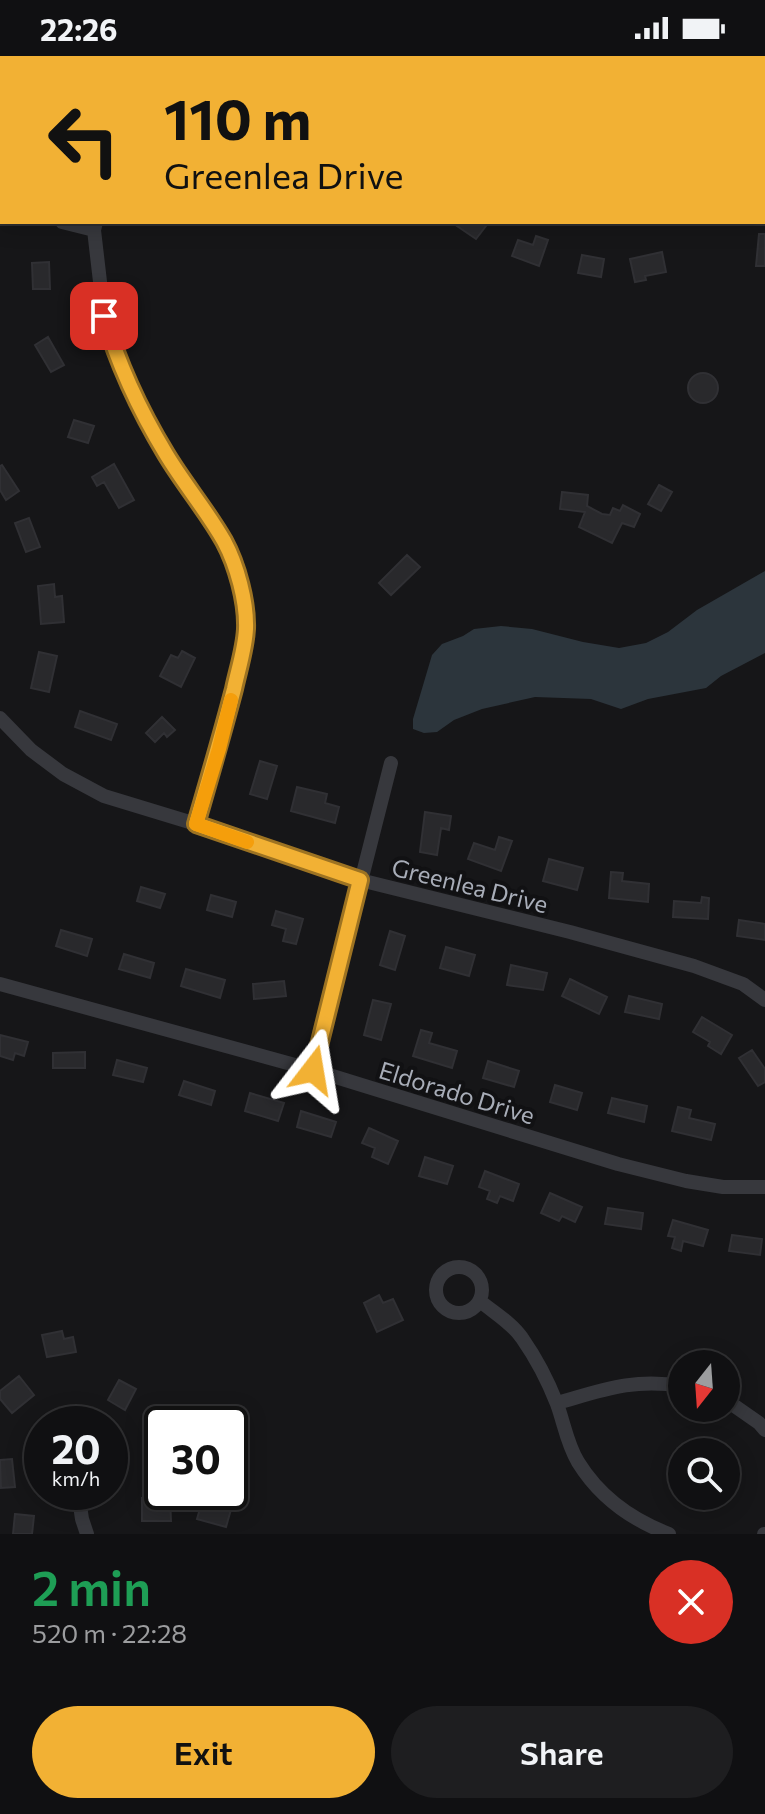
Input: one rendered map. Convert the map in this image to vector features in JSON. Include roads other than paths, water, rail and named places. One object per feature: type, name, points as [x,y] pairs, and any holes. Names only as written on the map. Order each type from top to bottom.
[{"type":"street","points":[[95,226],[102,305],[112,342],[135,398],[166,454],[225,542],[243,597],[246,630],[240,661],[219,749],[196,824]]},
{"type":"street","name":"Greenlea Drive","points":[[0,718],[31,750],[63,774],[104,796],[360,880],[694,966],[743,984],[765,1000]]},
{"type":"street","points":[[313,1070],[391,763]]},
{"type":"street","name":"Eldorado Drive","points":[[0,984],[313,1070],[618,1164],[723,1187],[765,1187]]},
{"type":"street","points":[[480,1301],[519,1334],[536,1361],[557,1403],[577,1462],[599,1489],[622,1510],[669,1534]]},
{"type":"street","points":[[557,1403],[620,1385],[668,1384]]},
{"type":"street","points":[[740,1410],[765,1430]]},
{"type":"street","points":[[81,1510],[87,1534]]}]
